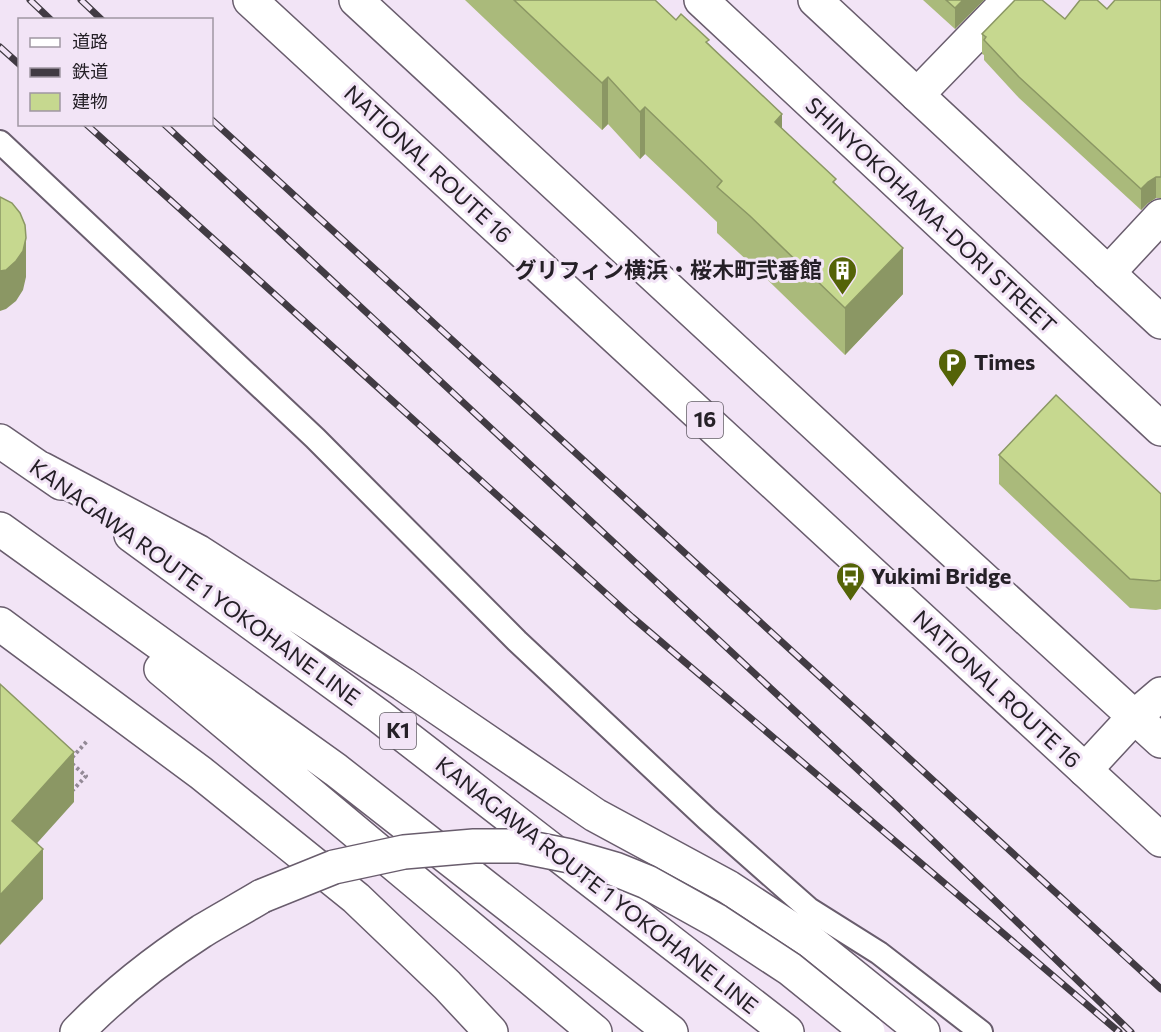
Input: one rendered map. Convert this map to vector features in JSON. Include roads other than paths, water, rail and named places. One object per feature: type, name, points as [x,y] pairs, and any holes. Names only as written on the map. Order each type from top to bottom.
[{"type":"main road","name":"NATIONAL ROUTE 16","points":[[250,0],[1161,840]]},
{"type":"main road","points":[[357,0],[899,502],[1161,741]]},
{"type":"main road","name":"SHINYOKOHAMA-DORI STREET","points":[[701,0],[1161,429]]},
{"type":"main road","points":[[917,95],[1009,0]]},
{"type":"main road","points":[[825,6],[917,95],[1161,322]]},
{"type":"main road","points":[[1108,273],[1161,216]]},
{"type":"main road","name":"KANAGAWA ROUTE 1 YOKOHANE LINE","points":[[0,441],[42,469],[379,716],[787,1032]]},
{"type":"main road","points":[[42,469],[199,552],[403,684],[595,815],[728,886],[810,941],[923,1032]]},
{"type":"main road","points":[[0,529],[336,770],[671,1032]]},
{"type":"main road","points":[[0,534],[595,1032]]},
{"type":"main road","points":[[0,624],[201,773],[356,898],[447,985],[491,1032]]},
{"type":"main road","points":[[1085,770],[1134,717],[1161,694]]},
{"type":"main road","points":[[76,1032],[143,973],[201,932],[262,896],[334,867],[404,852],[474,846],[520,846],[570,856],[615,869],[647,882],[717,921],[790,969],[868,1032]]},
{"type":"lane","points":[[0,142],[315,438],[517,641],[707,819],[808,909],[879,953],[981,1032]]},
{"type":"railway","points":[[30,0],[49,18]]},
{"type":"railway","points":[[81,0],[100,18]]},
{"type":"railway","points":[[0,47],[18,63]]},
{"type":"railway","points":[[213,121],[1161,989]]},
{"type":"railway","points":[[88,126],[632,617],[1119,1032]]},
{"type":"railway","points":[[166,126],[897,806],[1131,1032]]},
{"type":"place","name":"グリフィン横浜・桜木町弐番館","points":[[843,296]]},
{"type":"place","name":"Times","points":[[953,388]]},
{"type":"place","name":"Yukimi Bridge","points":[[850,602]]}]
